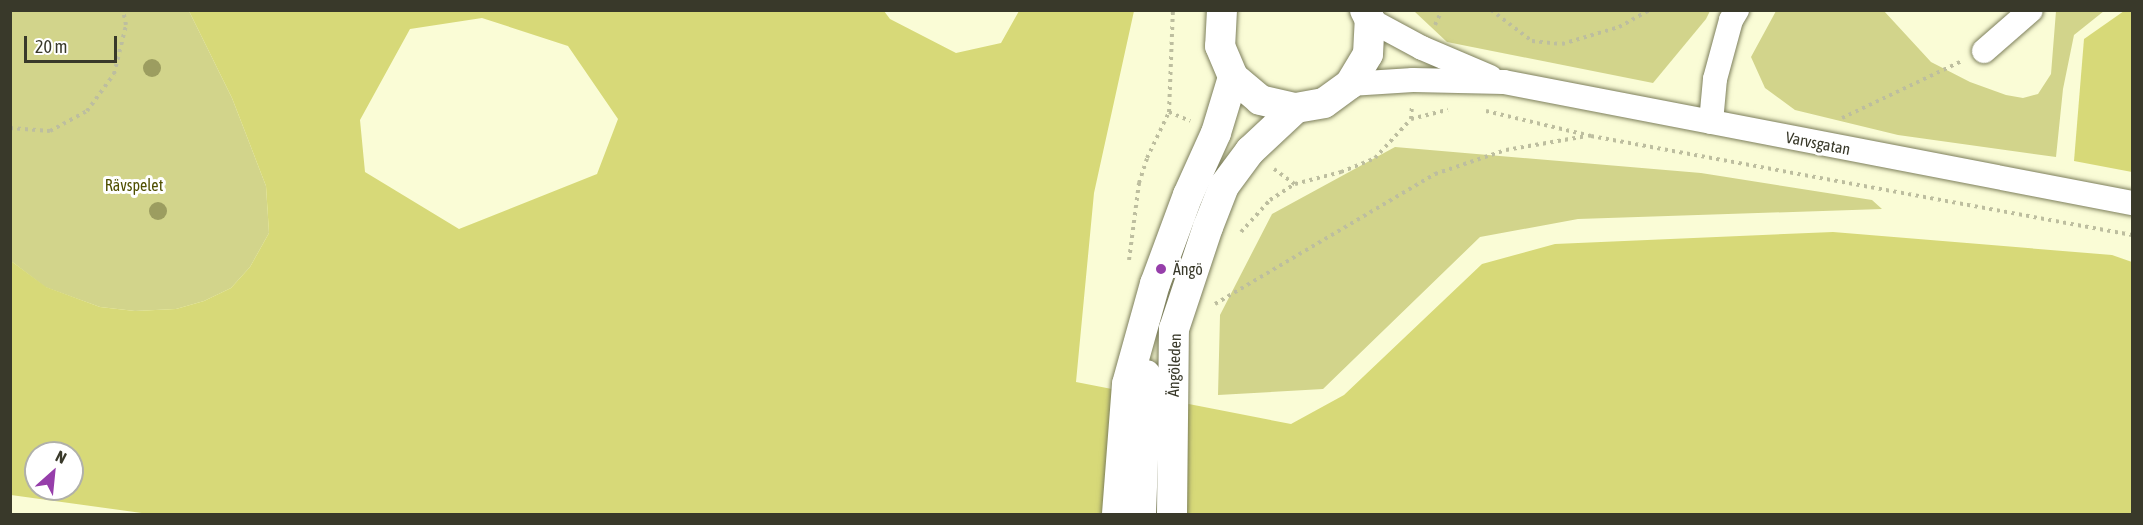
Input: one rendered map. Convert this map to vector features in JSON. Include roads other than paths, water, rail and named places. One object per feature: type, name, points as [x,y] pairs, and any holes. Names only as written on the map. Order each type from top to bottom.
[{"type":"street","points":[[1222,10],[1220,46],[1233,77],[1260,100],[1296,108],[1324,103],[1350,84],[1368,54],[1368,15]]},
{"type":"street","points":[[1711,122],[1714,79],[1731,20],[1737,10]]},
{"type":"street","points":[[1984,51],[2031,10]]},
{"type":"street","name":"Varvsgatan","points":[[1368,15],[1422,48],[1504,82]]},
{"type":"street","name":"Ängöleden","points":[[1172,514],[1149,386],[1144,327],[1155,284],[1188,195],[1216,134],[1233,77]]},
{"type":"street","name":"Varvsgatan","points":[[1350,84],[1413,80],[1504,82],[2133,203]]},
{"type":"street","name":"Ängöleden","points":[[1117,514],[1149,386],[1174,329],[1224,186],[1250,151],[1296,108]]},
{"type":"street","name":"Ängöleden","points":[[1141,514],[1149,386]]},
{"type":"place","name":"Ängö","points":[[1161,269]]},
{"type":"park label","name":"Rävspelet","points":[[134,185]]}]
